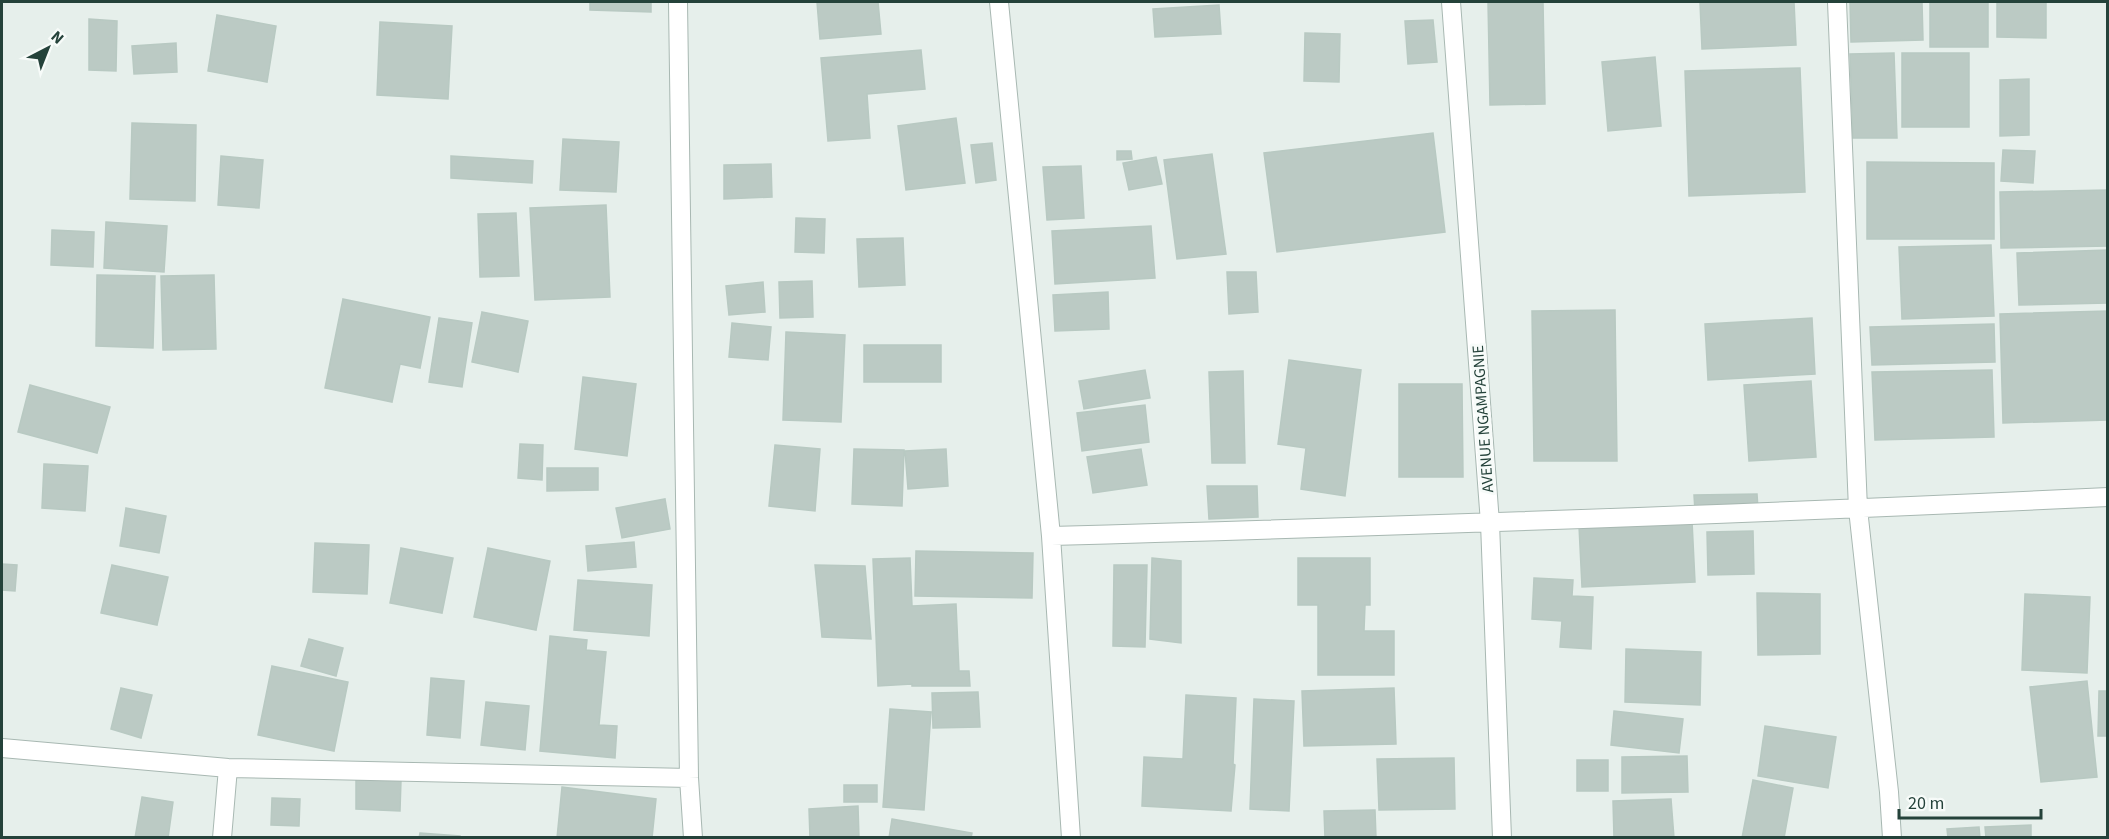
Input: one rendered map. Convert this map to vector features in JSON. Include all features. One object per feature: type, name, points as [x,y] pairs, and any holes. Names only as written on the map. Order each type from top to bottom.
[{"type":"street","points":[[678,2],[689,778],[693,837]]},
{"type":"street","points":[[999,2],[1051,536],[1071,837]]},
{"type":"street","name":"AVENUE NGAMPAGNIE","points":[[1451,2],[1490,523],[1502,837]]},
{"type":"street","points":[[1837,2],[1858,509],[1892,837]]},
{"type":"street","points":[[1051,536],[1490,523],[2108,497]]},
{"type":"street","points":[[2,748],[228,768],[689,778]]},
{"type":"street","points":[[222,837],[228,768]]},
{"type":"building","points":[[590,2],[651,2],[651,12],[590,10]]},
{"type":"building","points":[[817,2],[878,2],[881,34],[820,39]]},
{"type":"building","points":[[1488,2],[1543,2],[1545,104],[1490,105]]},
{"type":"building","points":[[1700,2],[1794,2],[1796,45],[1702,49]]},
{"type":"building","points":[[1850,2],[1922,2],[1923,40],[1851,42]]},
{"type":"building","points":[[1930,2],[1988,2],[1988,47],[1930,47]]},
{"type":"building","points":[[1997,2],[2046,2],[2046,38],[1997,37]]},
{"type":"building","points":[[1219,5],[1221,34],[1155,37],[1153,9]]},
{"type":"building","points":[[217,15],[276,26],[267,82],[208,71]]},
{"type":"building","points":[[89,19],[117,21],[116,71],[89,70]]},
{"type":"building","points":[[1433,20],[1437,62],[1408,64],[1405,21]]},
{"type":"building","points":[[380,22],[452,26],[448,99],[377,95]]},
{"type":"building","points":[[1305,33],[1340,34],[1339,82],[1304,81]]},
{"type":"building","points":[[176,43],[177,72],[134,74],[132,46]]},
{"type":"building","points":[[921,50],[925,89],[867,94],[870,138],[828,141],[821,58]]},
{"type":"building","points":[[1894,53],[1897,138],[1853,138],[1850,54]]},
{"type":"building","points":[[1902,53],[1969,53],[1969,127],[1902,127]]},
{"type":"building","points":[[1655,57],[1661,126],[1608,131],[1602,62]]},
{"type":"building","points":[[1800,68],[1805,192],[1689,196],[1685,71]]},
{"type":"building","points":[[2029,79],[2029,135],[2000,136],[2000,80]]},
{"type":"building","points":[[956,118],[965,183],[906,190],[898,126]]},
{"type":"building","points":[[132,123],[196,125],[195,201],[130,199]]},
{"type":"building","points":[[1433,133],[1445,232],[1277,252],[1264,153]]},
{"type":"building","points":[[563,139],[619,142],[616,192],[560,190]]},
{"type":"building","points":[[992,143],[996,180],[976,183],[971,145]]},
{"type":"building","points":[[2003,150],[2035,151],[2033,183],[2001,181]]},
{"type":"building","points":[[1117,151],[1131,151],[1132,159],[1117,160]]},
{"type":"building","points":[[1212,154],[1226,254],[1177,259],[1164,160]]},
{"type":"building","points":[[221,156],[263,160],[259,208],[218,205]]},
{"type":"building","points":[[451,156],[533,161],[532,183],[451,178]]},
{"type":"building","points":[[1156,157],[1162,184],[1129,190],[1123,163]]},
{"type":"building","points":[[1867,162],[1994,163],[1994,239],[1867,239]]},
{"type":"building","points":[[771,164],[772,197],[724,199],[724,165]]},
{"type":"building","points":[[1081,166],[1084,218],[1047,220],[1043,167]]},
{"type":"building","points":[[2108,190],[2108,246],[2001,248],[2000,192]]},
{"type":"building","points":[[606,205],[610,297],[535,300],[530,208]]},
{"type":"building","points":[[516,213],[519,276],[480,277],[478,214]]},
{"type":"building","points":[[796,218],[825,219],[824,253],[795,252]]},
{"type":"building","points":[[106,222],[167,226],[164,272],[104,268]]},
{"type":"building","points":[[1151,226],[1155,278],[1055,284],[1052,231]]},
{"type":"building","points":[[52,230],[94,232],[93,267],[51,265]]},
{"type":"building","points":[[903,238],[905,285],[859,287],[857,239]]},
{"type":"building","points":[[1991,245],[1994,316],[1902,319],[1899,247]]},
{"type":"building","points":[[2108,250],[2108,303],[2019,305],[2017,253]]},
{"type":"building","points":[[1227,272],[1256,272],[1258,312],[1229,314]]},
{"type":"building","points":[[97,275],[155,276],[153,348],[96,346]]},
{"type":"building","points":[[214,275],[216,349],[163,350],[161,276]]},
{"type":"building","points":[[812,281],[813,317],[780,318],[779,282]]},
{"type":"building","points":[[763,282],[765,312],[729,315],[726,286]]},
{"type":"building","points":[[1108,292],[1109,329],[1055,331],[1053,295]]},
{"type":"building","points":[[343,299],[430,317],[420,368],[400,364],[392,402],[325,388]]},
{"type":"building","points":[[1615,310],[1617,461],[1534,461],[1532,311]]},
{"type":"building","points":[[2108,311],[2108,420],[2003,423],[2000,314]]},
{"type":"building","points":[[482,312],[528,321],[518,372],[472,362]]},
{"type":"building","points":[[439,318],[472,323],[462,387],[429,382]]},
{"type":"building","points":[[1812,318],[1815,374],[1708,380],[1705,324]]},
{"type":"building","points":[[732,323],[771,327],[768,360],[729,357]]},
{"type":"building","points":[[1994,324],[1995,362],[1872,365],[1870,327]]},
{"type":"building","points":[[786,332],[845,335],[841,422],[783,420]]},
{"type":"building","points":[[864,345],[941,345],[941,382],[864,382]]},
{"type":"building","points":[[1289,360],[1361,370],[1345,496],[1301,489],[1306,448],[1278,444]]},
{"type":"building","points":[[1145,370],[1150,398],[1084,409],[1079,381]]},
{"type":"building","points":[[1992,370],[1994,437],[1875,440],[1872,372]]},
{"type":"building","points":[[1243,371],[1245,463],[1212,463],[1209,372]]},
{"type":"building","points":[[583,377],[636,384],[627,456],[575,449]]},
{"type":"building","points":[[1811,381],[1816,457],[1749,461],[1744,385]]},
{"type":"building","points":[[1399,384],[1462,384],[1463,477],[1399,477]]},
{"type":"building","points":[[30,385],[110,407],[97,453],[18,432]]},
{"type":"building","points":[[1145,405],[1149,442],[1082,451],[1077,413]]},
{"type":"building","points":[[520,444],[543,445],[542,480],[518,478]]},
{"type":"building","points":[[775,445],[820,449],[815,511],[769,506]]},
{"type":"building","points":[[854,449],[904,450],[902,506],[852,504]]},
{"type":"building","points":[[946,449],[948,486],[908,489],[905,451]]},
{"type":"building","points":[[1141,449],[1147,485],[1093,493],[1087,457]]},
{"type":"building","points":[[44,464],[88,466],[85,511],[42,508]]},
{"type":"building","points":[[547,468],[598,468],[598,490],[547,491]]},
{"type":"building","points":[[1207,486],[1257,486],[1258,517],[1209,519]]},
{"type":"building","points":[[1757,494],[1758,509],[1695,511],[1694,495]]},
{"type":"building","points":[[665,499],[670,529],[622,538],[616,508]]},
{"type":"building","points":[[126,508],[166,516],[159,553],[120,546]]},
{"type":"building","points":[[1692,521],[1695,582],[1582,587],[1579,526]]},
{"type":"building","points":[[1753,531],[1754,574],[1708,575],[1707,532]]},
{"type":"building","points":[[634,542],[636,567],[588,571],[586,546]]},
{"type":"building","points":[[315,543],[369,545],[367,594],[313,592]]},
{"type":"building","points":[[401,548],[453,558],[442,613],[390,603]]},
{"type":"building","points":[[488,548],[550,561],[536,630],[474,617]]},
{"type":"building","points":[[916,551],[1033,553],[1032,598],[915,596]]},
{"type":"building","points":[[910,558],[912,606],[956,604],[959,671],[969,671],[970,686],[912,686],[912,684],[878,686],[873,559]]},
{"type":"building","points":[[1152,558],[1181,561],[1181,643],[1150,639]]},
{"type":"building","points":[[1298,558],[1370,558],[1370,605],[1365,605],[1364,631],[1394,631],[1394,675],[1318,675],[1318,605],[1298,605]]},
{"type":"building","points":[[2,564],[17,565],[15,591],[2,590]]},
{"type":"building","points":[[112,565],[168,577],[157,625],[101,613]]},
{"type":"building","points":[[815,565],[865,566],[871,639],[822,637]]},
{"type":"building","points":[[1114,565],[1147,565],[1145,647],[1113,646]]},
{"type":"building","points":[[1534,578],[1573,580],[1572,596],[1593,597],[1591,649],[1560,647],[1562,621],[1532,619]]},
{"type":"building","points":[[578,580],[652,585],[649,636],[574,630]]},
{"type":"building","points":[[1757,593],[1820,594],[1820,654],[1758,655]]},
{"type":"building","points":[[2025,594],[2090,597],[2087,673],[2022,670]]},
{"type":"building","points":[[550,636],[587,640],[586,650],[606,652],[599,725],[617,726],[615,758],[540,751]]},
{"type":"building","points":[[309,639],[343,648],[336,676],[301,666]]},
{"type":"building","points":[[1626,649],[1701,652],[1700,705],[1625,702]]},
{"type":"building","points":[[272,666],[348,682],[334,751],[258,735]]},
{"type":"building","points":[[431,678],[464,681],[460,738],[427,735]]},
{"type":"building","points":[[2087,681],[2097,777],[2041,782],[2030,687]]},
{"type":"building","points":[[121,688],[152,695],[141,738],[111,729]]},
{"type":"building","points":[[1394,688],[1396,744],[1304,746],[1302,691]]},
{"type":"building","points":[[2099,691],[2108,691],[2108,736],[2098,736]]},
{"type":"building","points":[[978,692],[980,727],[933,728],[932,693]]},
{"type":"building","points":[[1186,695],[1236,698],[1233,764],[1235,765],[1231,811],[1142,806],[1144,757],[1183,759]]},
{"type":"building","points":[[1254,699],[1294,701],[1289,811],[1250,809]]},
{"type":"building","points":[[486,702],[529,706],[525,750],[481,745]]},
{"type":"building","points":[[890,709],[931,712],[924,810],[883,807]]},
{"type":"building","points":[[1614,711],[1683,719],[1679,753],[1611,745]]},
{"type":"building","points":[[1765,726],[1836,737],[1828,788],[1758,776]]},
{"type":"building","points":[[1687,756],[1688,792],[1622,793],[1622,757]]},
{"type":"building","points":[[1454,758],[1455,809],[1379,810],[1377,759]]},
{"type":"building","points":[[1577,760],[1608,760],[1608,791],[1577,791]]},
{"type":"building","points":[[356,778],[401,780],[400,811],[356,809]]},
{"type":"building","points":[[1753,780],[1793,788],[1784,838],[1742,838]]},
{"type":"building","points":[[844,785],[877,785],[877,802],[844,802]]},
{"type":"building","points":[[562,787],[656,799],[652,838],[557,838]]},
{"type":"building","points":[[142,797],[173,802],[168,838],[135,838]]},
{"type":"building","points":[[272,798],[300,799],[299,826],[271,825]]},
{"type":"building","points":[[1671,799],[1674,838],[1614,838],[1613,801]]},
{"type":"building","points":[[858,806],[859,838],[810,838],[809,809]]},
{"type":"building","points":[[1375,810],[1376,838],[1325,838],[1324,811]]},
{"type":"building","points":[[892,819],[972,833],[971,838],[889,838]]},
{"type":"building","points":[[2031,825],[2031,838],[1986,838],[1985,827]]},
{"type":"building","points":[[1979,827],[1980,838],[1948,838],[1947,829]]},
{"type":"building","points":[[420,833],[460,836],[460,838],[419,838]]}]
